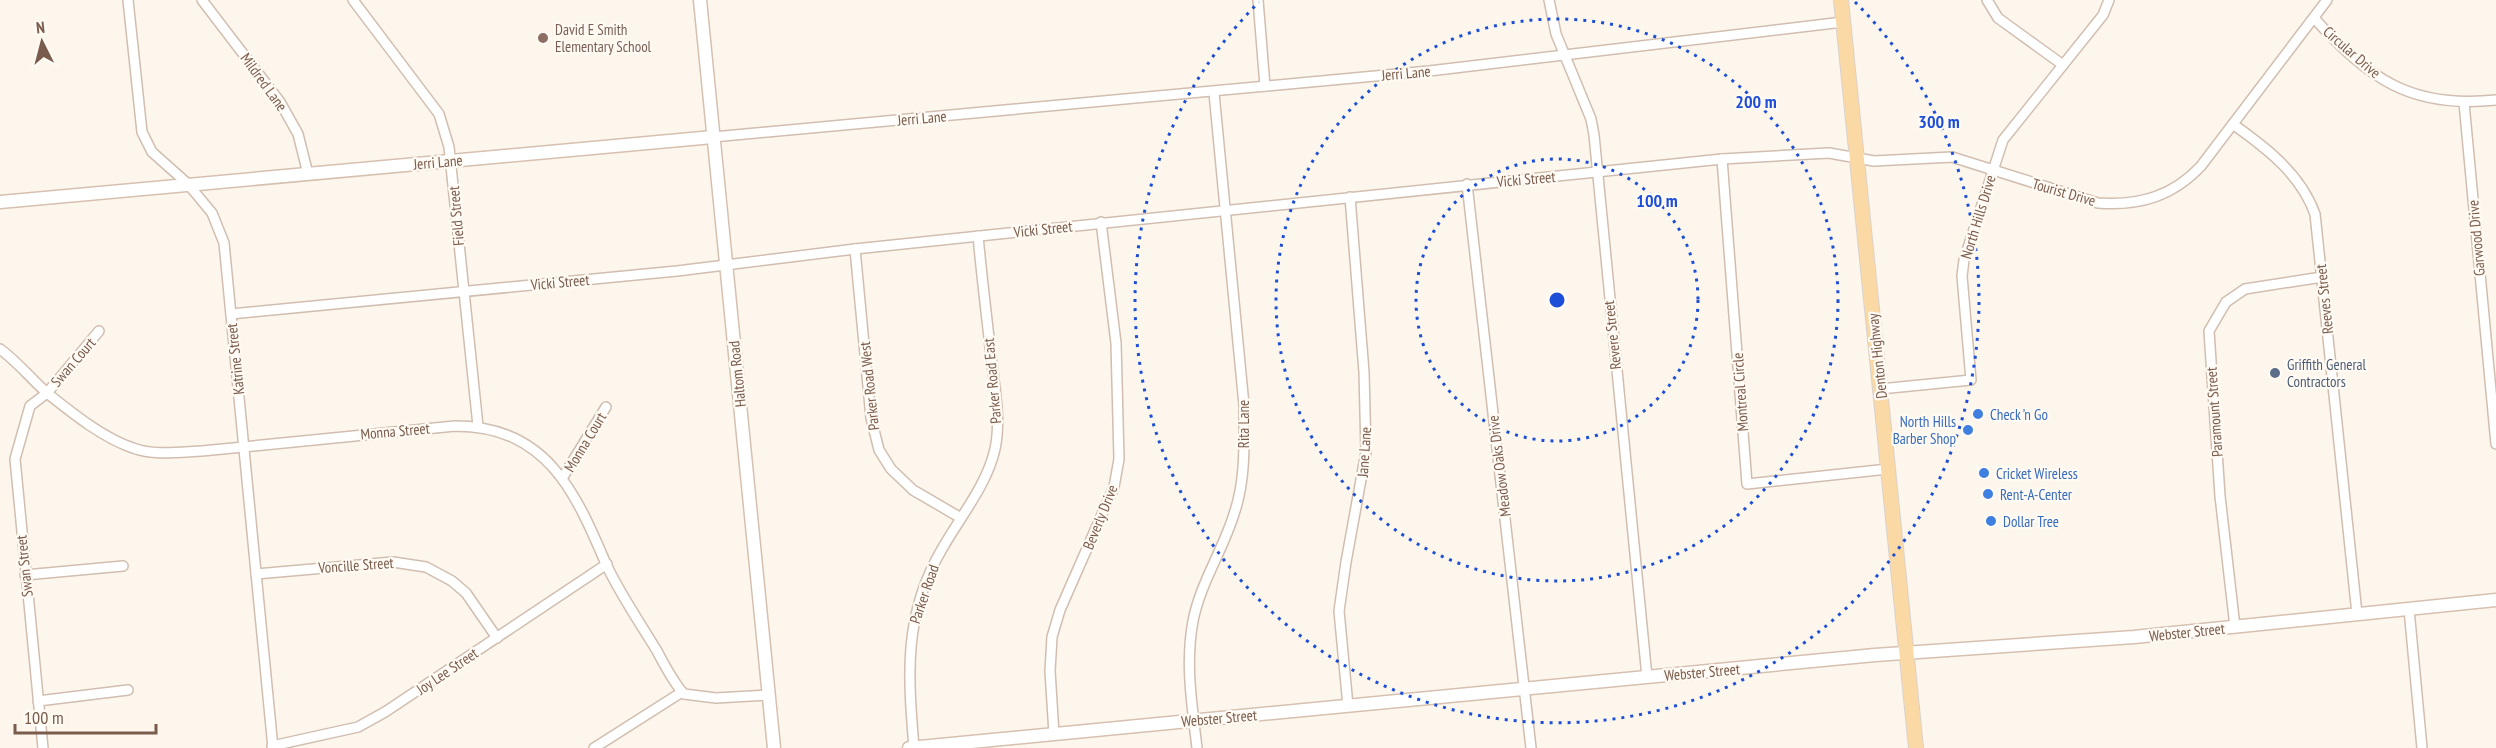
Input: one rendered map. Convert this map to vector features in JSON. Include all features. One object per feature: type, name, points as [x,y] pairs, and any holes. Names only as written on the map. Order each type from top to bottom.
[{"type":"main road","name":"Denton Highway","points":[[1841,0],[1916,748]]},
{"type":"street","name":"Katrine Street","points":[[128,0],[142,132],[153,152],[188,184],[212,213],[221,231],[272,747]]},
{"type":"street","name":"Mildred Lane","points":[[202,0],[280,102],[298,135],[308,174]]},
{"type":"street","name":"Field Street","points":[[353,0],[439,114],[451,160],[478,426]]},
{"type":"street","name":"Haltom Road","points":[[700,0],[774,748]]},
{"type":"street","points":[[1258,0],[1264,86]]},
{"type":"street","name":"Revere Street","points":[[1549,0],[1556,34],[1591,119],[1647,677]]},
{"type":"street","points":[[1987,0],[1998,18],[2063,65]]},
{"type":"street","name":"North Hills Drive","points":[[1880,389],[1971,380],[1962,276],[1964,260],[1992,169],[2003,140],[2103,15],[2109,0]]},
{"type":"street","name":"Tourist Drive","points":[[1855,157],[1874,161],[1952,157],[2098,203],[2115,204],[2148,199],[2178,188],[2188,181],[2234,125],[2327,0]]},
{"type":"street","name":"Circular Drive","points":[[2314,18],[2332,38],[2373,73],[2422,98],[2464,104],[2496,100]]},
{"type":"street","name":"Jerri Lane","points":[[0,202],[1214,93],[1565,56],[1843,22]]},
{"type":"street","name":"Rita Lane","points":[[1197,748],[1188,668],[1193,621],[1235,513],[1241,486],[1244,405],[1214,93]]},
{"type":"street","name":"Garwood Drive","points":[[2464,104],[2496,444]]},
{"type":"street","name":"Reeves Street","points":[[2234,125],[2257,141],[2298,180],[2315,214],[2357,614]]},
{"type":"street","name":"Vicki Street","points":[[231,314],[726,265],[1101,222],[1722,159],[1829,153],[1855,157]]},
{"type":"street","name":"Montreal Circle","points":[[1722,159],[1747,484],[1888,470]]},
{"type":"street","name":"Meadow Oaks Drive","points":[[1467,184],[1530,748]]},
{"type":"street","name":"Jane Lane","points":[[1348,706],[1340,611],[1346,562],[1366,452],[1364,372],[1350,196]]},
{"type":"street","name":"Beverly Drive","points":[[1054,734],[1050,671],[1052,637],[1060,610],[1111,496],[1119,459],[1116,343],[1101,222]]},
{"type":"street","name":"Parker Road East","points":[[961,518],[990,467],[997,422],[978,236]]},
{"type":"street","name":"Parker Road West","points":[[855,249],[871,418],[879,450],[891,469],[913,490],[961,518]]},
{"type":"street","name":"Paramount Street","points":[[2235,627],[2220,496],[2209,331],[2226,302],[2245,289],[2322,277]]},
{"type":"street","name":"Swan Court","points":[[47,393],[99,331]]},
{"type":"street","name":"Monna Street","points":[[0,349],[18,362],[47,393],[100,431],[134,449],[168,453],[478,426],[516,438],[539,453],[563,477],[596,536],[607,564],[682,692]]},
{"type":"street","name":"Swan Street","points":[[43,748],[15,459],[30,406],[47,393]]},
{"type":"street","name":"Monna Court","points":[[563,477],[606,406]]},
{"type":"street","name":"Parker Road","points":[[914,747],[908,675],[915,613],[930,571],[961,518]]},
{"type":"street","name":"Voncille Street","points":[[256,574],[393,562],[426,567],[452,581],[466,593],[497,638]]},
{"type":"street","name":"Joy Lee Street","points":[[272,747],[358,727],[607,564]]},
{"type":"street","points":[[25,575],[123,566]]},
{"type":"street","name":"Webster Street","points":[[909,748],[1647,677],[2235,627],[2496,600]]},
{"type":"street","points":[[2409,609],[2422,748]]},
{"type":"street","points":[[38,701],[128,690]]},
{"type":"street","points":[[594,748],[682,692],[690,696],[716,698],[769,695]]},
{"type":"place","name":"David E Smith Elementary School","points":[[543,38]]},
{"type":"place","name":"Griffith General Contractors","points":[[2275,373]]},
{"type":"place","name":"Check ’n Go","points":[[1978,414]]},
{"type":"place","name":"North Hills Barber Shop","points":[[1968,430]]},
{"type":"place","name":"Cricket Wireless","points":[[1984,473]]},
{"type":"place","name":"Rent-A-Center","points":[[1988,494]]},
{"type":"place","name":"Dollar Tree","points":[[1991,521]]}]
